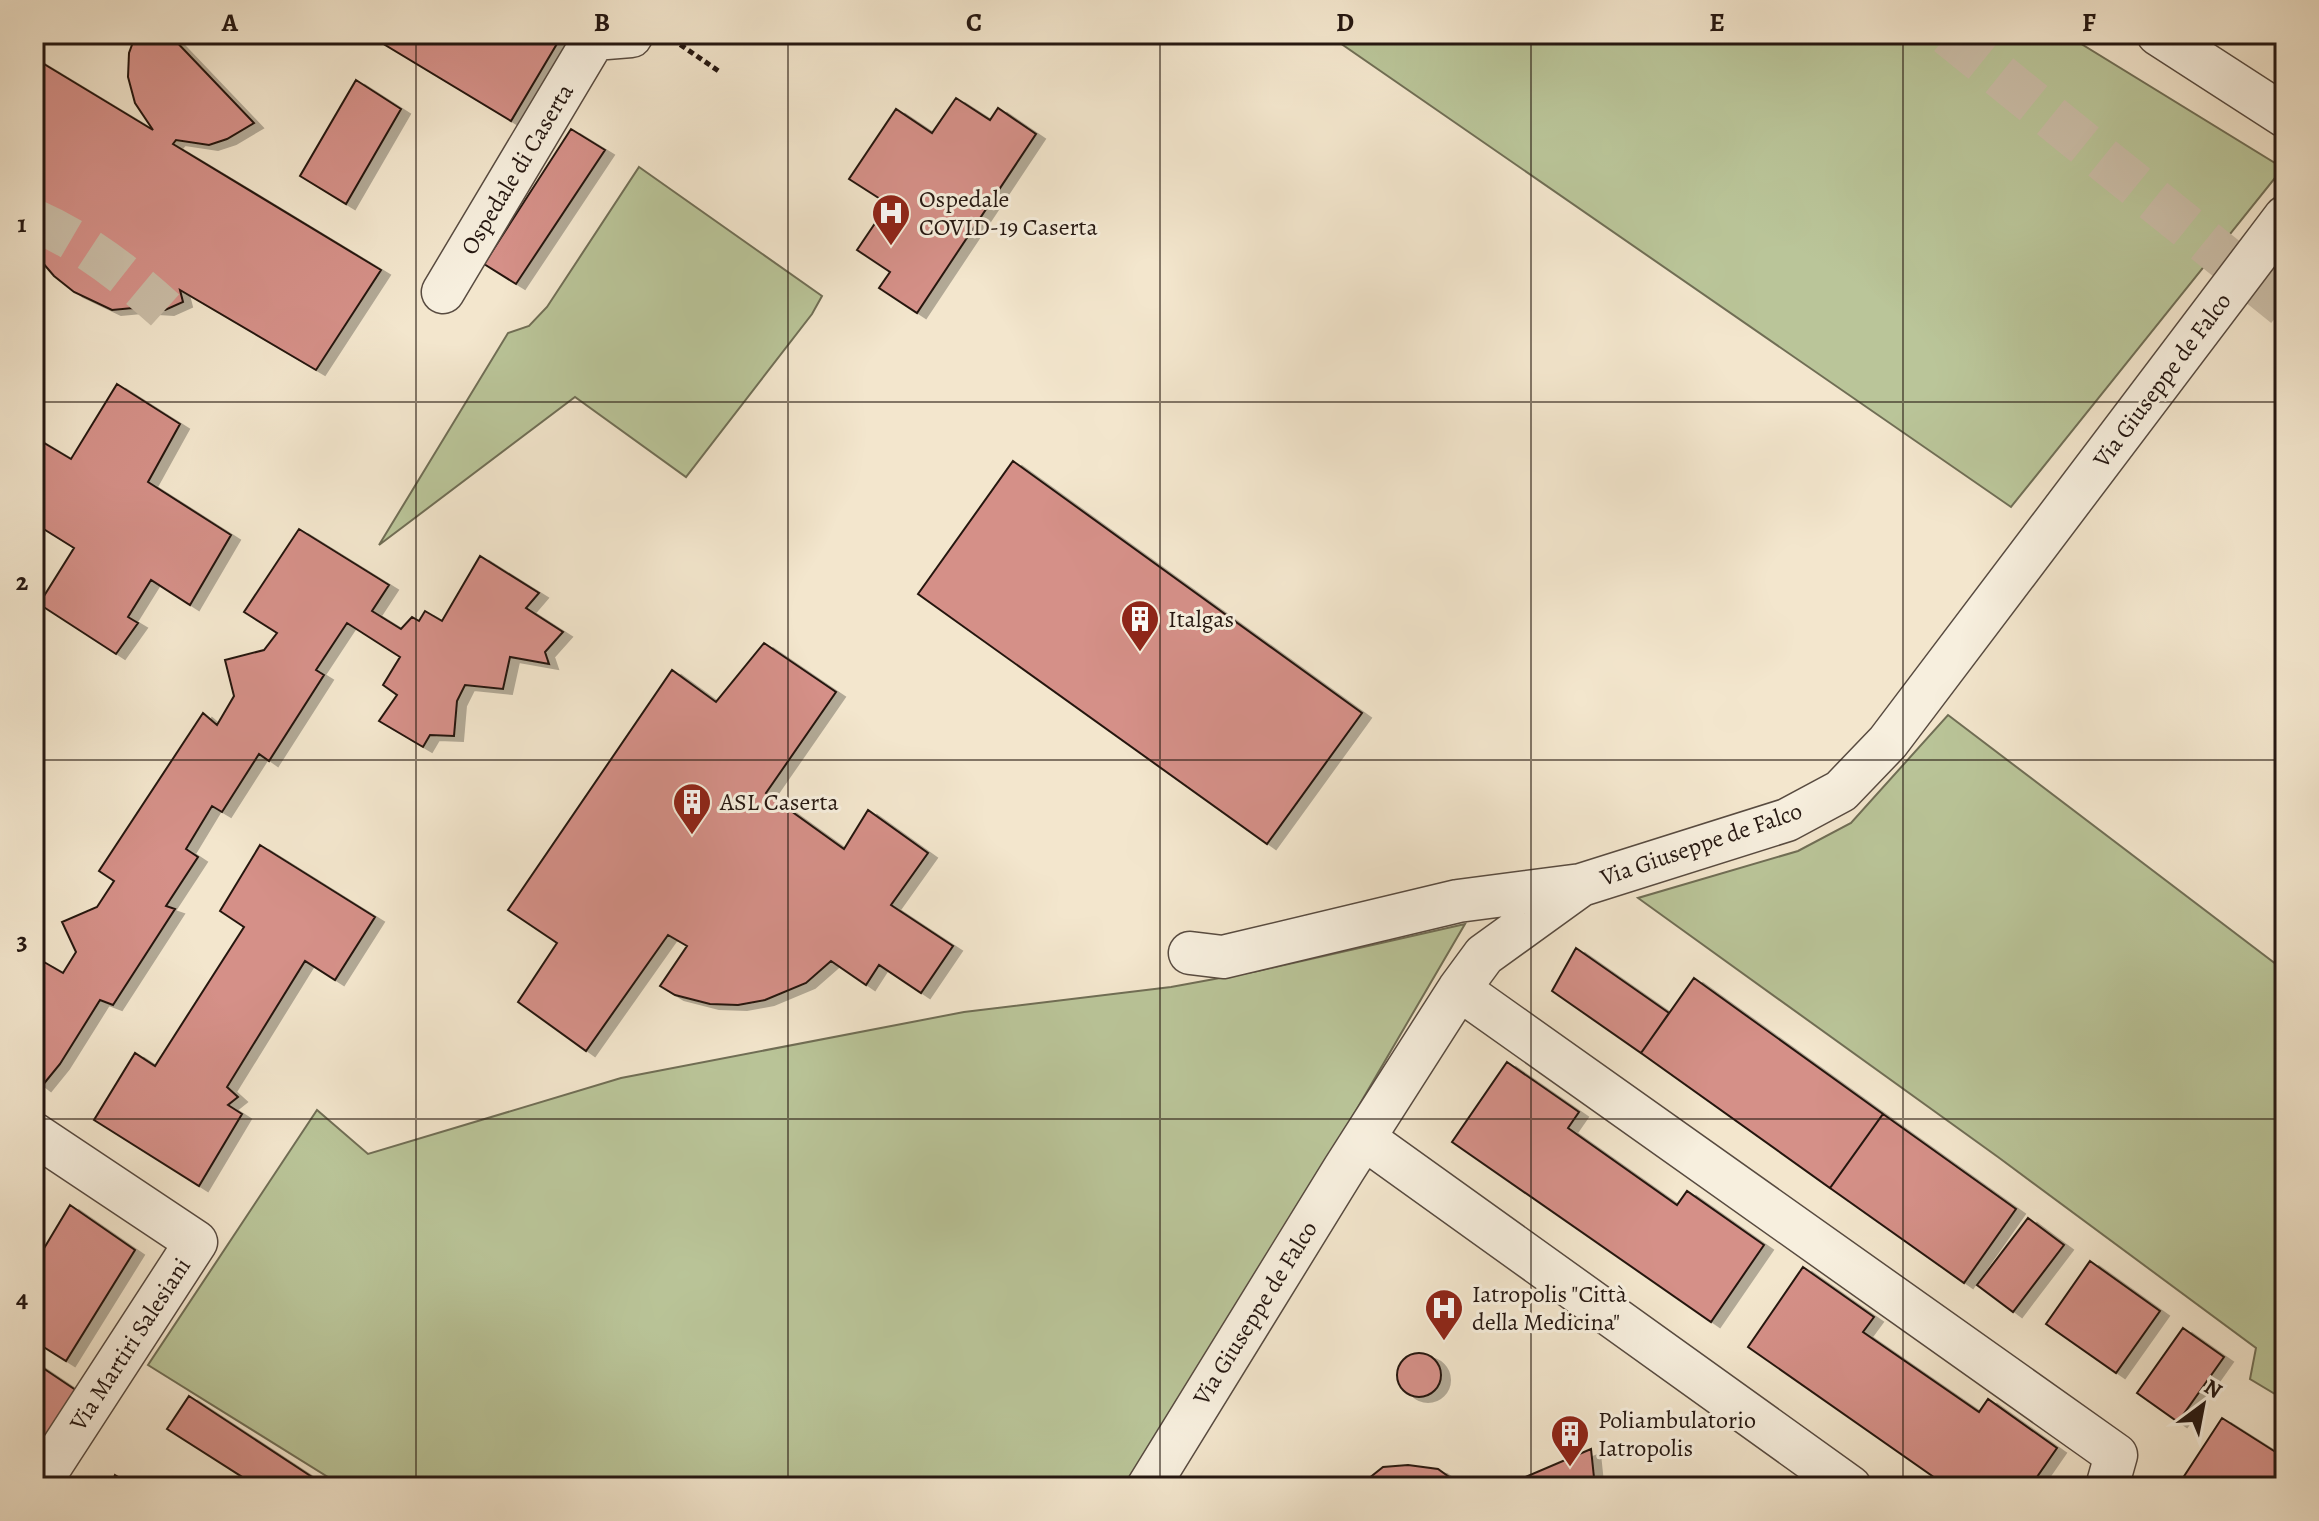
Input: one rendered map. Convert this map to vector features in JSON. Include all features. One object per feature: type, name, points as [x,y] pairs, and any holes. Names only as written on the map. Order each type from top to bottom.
[{"type":"street","name":"Ospedale di Caserta","points":[[443,292],[594,39],[632,34]]},
{"type":"street","points":[[2158,34],[2285,116]]},
{"type":"street","name":"Via Giuseppe de Falco","points":[[1148,1487],[1459,989],[1484,955],[1581,885],[1787,820],[1841,791],[1888,742],[2285,217]]},
{"type":"street","points":[[1190,953],[1223,957],[1458,901],[1581,885]]},
{"type":"street","points":[[1459,989],[2116,1455],[2107,1487]]},
{"type":"street","name":"Via Martiri Salesiani","points":[[34,1134],[196,1242],[37,1487]]},
{"type":"street","points":[[1365,1139],[1850,1487]]},
{"type":"path","points":[[665,34],[720,72]]},
{"type":"green space","points":[[1327,34],[2065,34],[2283,168],[2011,507]]},
{"type":"green space","points":[[639,167],[822,296],[812,314],[686,477],[575,397],[379,545],[508,333],[529,326],[547,307]]},
{"type":"green space","points":[[1948,715],[2285,971],[2285,1400],[2250,1379],[2256,1348],[1998,1157],[1638,898],[1798,851],[1851,823]]},
{"type":"green space","points":[[1465,924],[1136,1487],[344,1487],[148,1365],[317,1110],[368,1154],[621,1078],[964,1012],[1171,987],[1258,971]]},
{"type":"building","points":[[136,34],[169,34],[254,123],[227,139],[209,145],[176,140],[173,144],[381,270],[316,370],[180,290],[183,302],[165,310],[112,310],[74,292],[54,276],[36,255],[34,58],[153,130],[135,103],[128,77],[129,53]]},
{"type":"building","points":[[367,34],[556,34],[561,37],[511,121]]},
{"type":"building","points":[[356,80],[401,109],[346,204],[300,176]]},
{"type":"building","points":[[956,98],[990,120],[998,108],[1036,134],[917,313],[879,288],[890,272],[857,250],[888,204],[849,179],[896,109],[932,133]]},
{"type":"building","points":[[571,129],[605,150],[516,284],[484,264]]},
{"type":"building","points":[[117,384],[180,424],[148,482],[231,535],[190,605],[151,580],[128,617],[138,623],[116,654],[39,604],[74,548],[34,523],[34,437],[71,459]]},
{"type":"building","name":"Italgas","points":[[1013,461],[1362,713],[1267,844],[918,594]]},
{"type":"building","points":[[299,529],[389,585],[372,611],[401,629],[412,617],[419,621],[425,611],[442,621],[480,556],[539,593],[526,608],[563,632],[545,652],[549,664],[510,657],[503,689],[465,685],[457,701],[454,736],[430,735],[423,747],[379,721],[397,695],[383,685],[400,657],[347,623],[316,670],[324,675],[269,761],[259,754],[222,812],[212,806],[186,849],[198,857],[166,906],[175,909],[113,1005],[100,1000],[60,1064],[42,1086],[34,1080],[34,977],[44,962],[63,973],[76,952],[62,922],[97,907],[114,881],[99,871],[203,713],[217,725],[234,696],[225,660],[264,650],[277,633],[244,612]]},
{"type":"building","name":"ASL Caserta","points":[[764,643],[836,692],[766,793],[844,849],[868,810],[928,853],[891,905],[953,946],[921,993],[879,965],[866,985],[831,961],[806,983],[765,1000],[738,1005],[710,1004],[675,995],[660,986],[687,946],[668,935],[586,1051],[518,1002],[557,943],[508,910],[672,670],[716,702]]},
{"type":"building","points":[[260,845],[375,917],[335,980],[305,961],[227,1087],[238,1097],[228,1105],[242,1114],[199,1186],[94,1120],[135,1053],[155,1066],[244,927],[220,911]]},
{"type":"building","points":[[1576,948],[1669,1013],[1641,1053],[1552,991]]},
{"type":"building","points":[[1694,978],[1883,1114],[1830,1188],[1641,1053]]},
{"type":"building","points":[[1507,1062],[1579,1112],[1568,1128],[1677,1205],[1687,1191],[1764,1245],[1711,1322],[1452,1142]]},
{"type":"building","points":[[1883,1114],[2016,1209],[1964,1283],[1830,1188]]},
{"type":"building","points":[[70,1205],[135,1250],[66,1361],[34,1341],[34,1265]]},
{"type":"building","points":[[2028,1218],[2064,1245],[2013,1312],[1977,1285]]},
{"type":"building","points":[[2090,1261],[2160,1311],[2116,1373],[2046,1324]]},
{"type":"building","points":[[1803,1267],[1874,1317],[1863,1332],[1979,1412],[1988,1399],[2057,1448],[2030,1487],[1948,1487],[1748,1347]]},
{"type":"building","points":[[2183,1328],[2224,1357],[2178,1422],[2137,1393]]},
{"type":"building","points":[[1419,1353],[1434,1360],[1441,1375],[1434,1390],[1419,1397],[1404,1390],[1397,1375],[1404,1360]]},
{"type":"building","points":[[34,1362],[92,1401],[34,1487]]},
{"type":"building","points":[[189,1396],[312,1477],[305,1487],[258,1487],[167,1429]]},
{"type":"building","points":[[2222,1418],[2285,1458],[2285,1487],[2177,1487]]},
{"type":"building","name":"Poliambulatorio Iatropolis","points":[[1591,1449],[1595,1487],[1502,1487]]},
{"type":"building","points":[[1408,1465],[1438,1469],[1463,1487],[1358,1487],[1383,1467]]},
{"type":"building","points":[[115,1475],[135,1487],[110,1487]]},
{"type":"tunnel","points":[[1948,34],[2285,306]]},
{"type":"tunnel","points":[[34,220],[70,238],[103,260],[165,310]]},
{"type":"place","name":"Ospedale COVID-19 Caserta","points":[[891,247]]},
{"type":"place","name":"Italgas","points":[[1140,653]]},
{"type":"place","name":"ASL Caserta","points":[[692,836]]},
{"type":"place","name":"Iatropolis \"Città della Medicina\"","points":[[1444,1342]]},
{"type":"place","name":"Poliambulatorio Iatropolis","points":[[1570,1468]]}]
